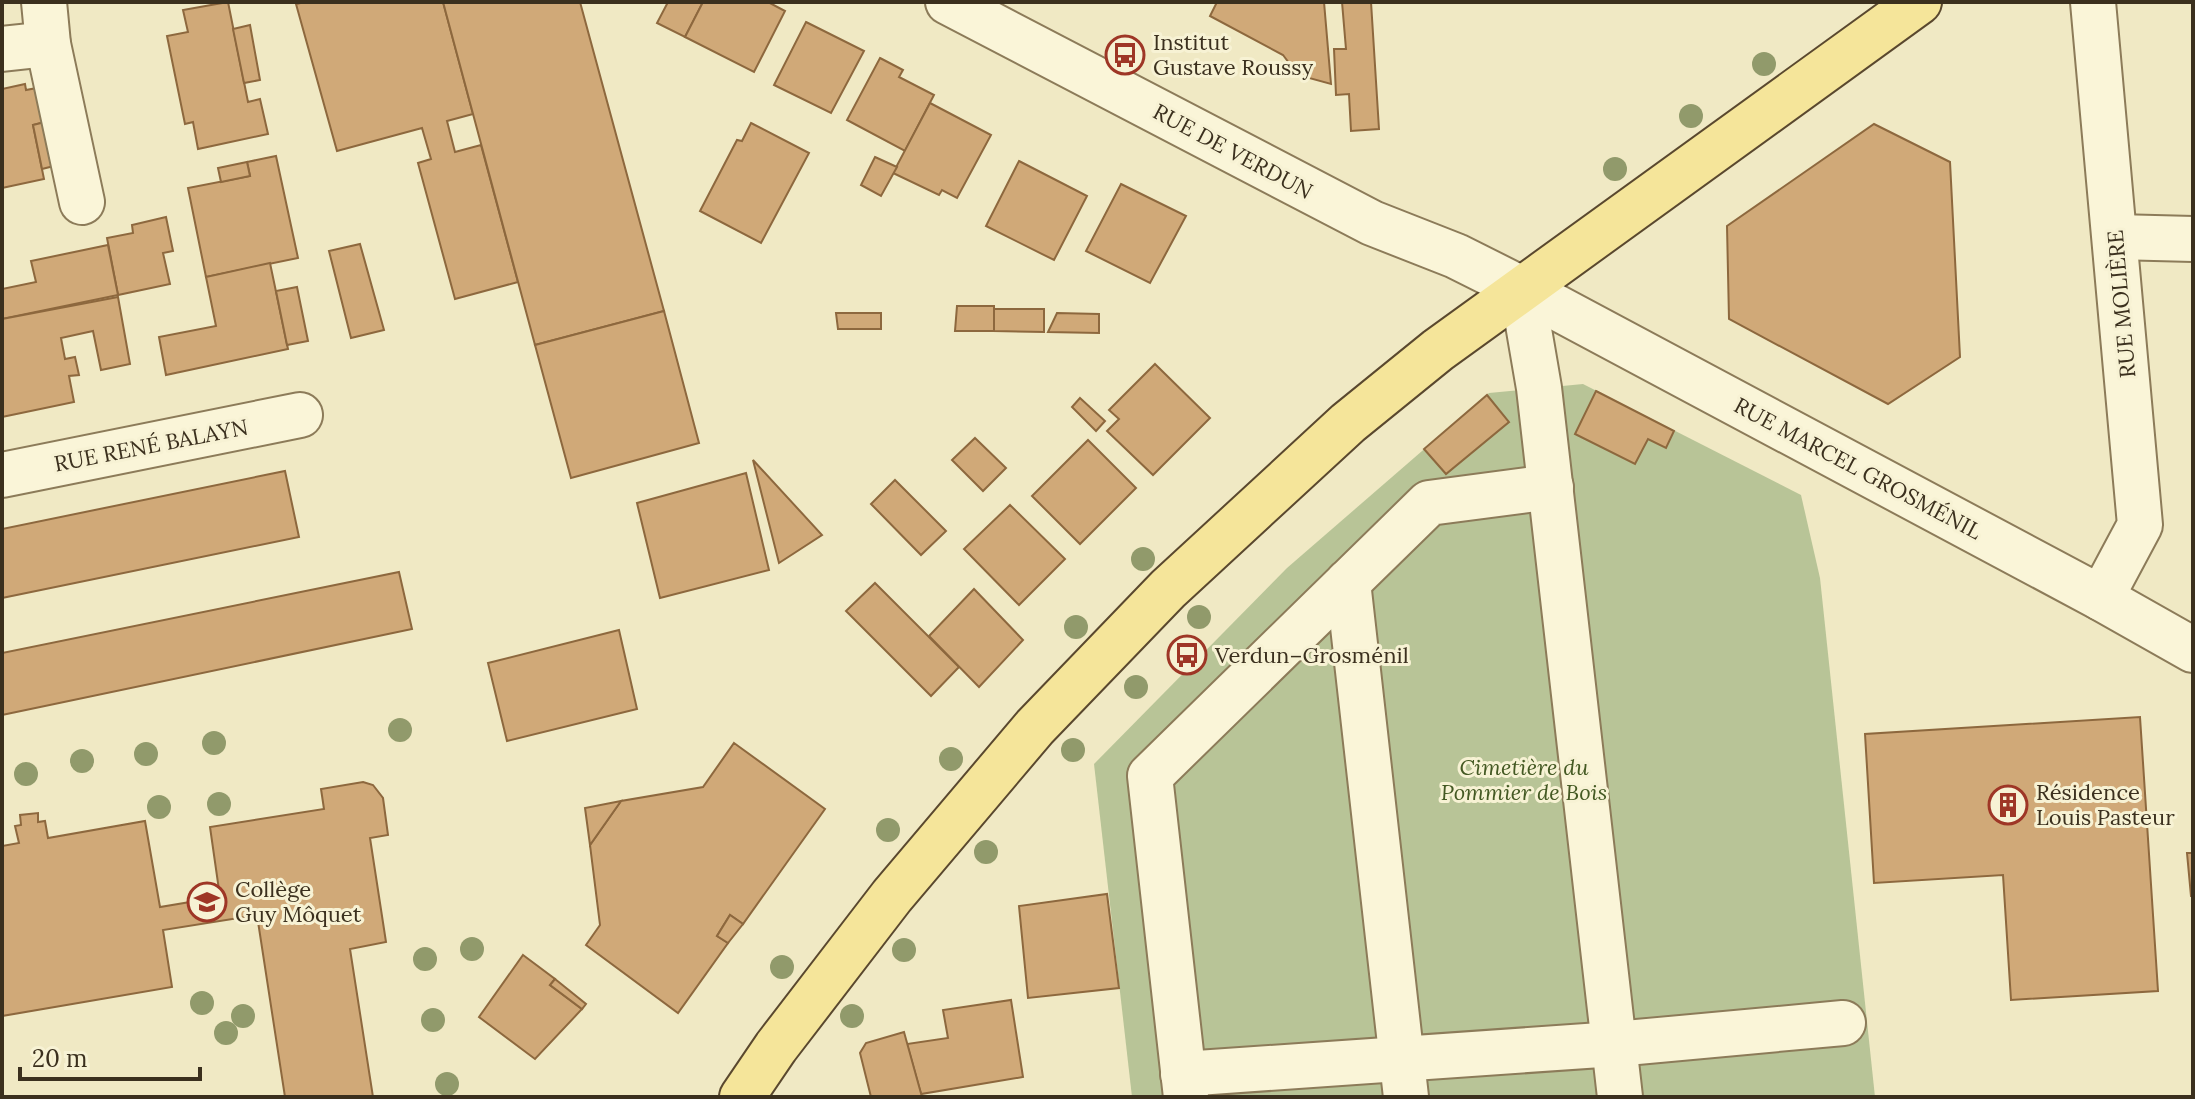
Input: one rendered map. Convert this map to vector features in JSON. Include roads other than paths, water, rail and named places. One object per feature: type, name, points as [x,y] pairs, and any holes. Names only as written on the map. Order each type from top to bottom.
[{"type":"main road","points":[[742,1097],[776,1047],[892,896],[1057,704],[1168,589],[1348,423],[1438,350],[1878,15],[1919,2]]},
{"type":"street","name":"RUE DE VERDUN","points":[[948,2],[1372,223],[1456,256],[1522,289]]},
{"type":"street","name":"RUE MOLIÈRE","points":[[2093,2],[2140,525],[2101,598]]},
{"type":"street","points":[[2,49],[46,23],[82,202]]},
{"type":"street","points":[[2116,237],[2193,239]]},
{"type":"street","points":[[1522,289],[1539,388],[1620,1097]]},
{"type":"street","name":"RUE MARCEL GROSMÉNIL","points":[[1522,289],[2193,650]]},
{"type":"street","name":"RUE RENÉ BALAYN","points":[[2,475],[300,415]]},
{"type":"street","points":[[1551,487],[1429,503],[1150,776],[1184,1086],[1403,1078],[1615,1044],[1843,1023]]},
{"type":"street","points":[[1348,582],[1403,1078]]},
{"type":"place","name":"Institut Gustave Roussy","points":[[1125,55]]},
{"type":"place","name":"Verdun–Grosménil","points":[[1187,655]]},
{"type":"place","name":"Résidence Louis Pasteur","points":[[2008,805]]},
{"type":"place","name":"Collège Guy Môquet","points":[[207,902]]},
{"type":"park label","name":"Cimetière du Pommier de Bois","points":[[1524,780]]}]
